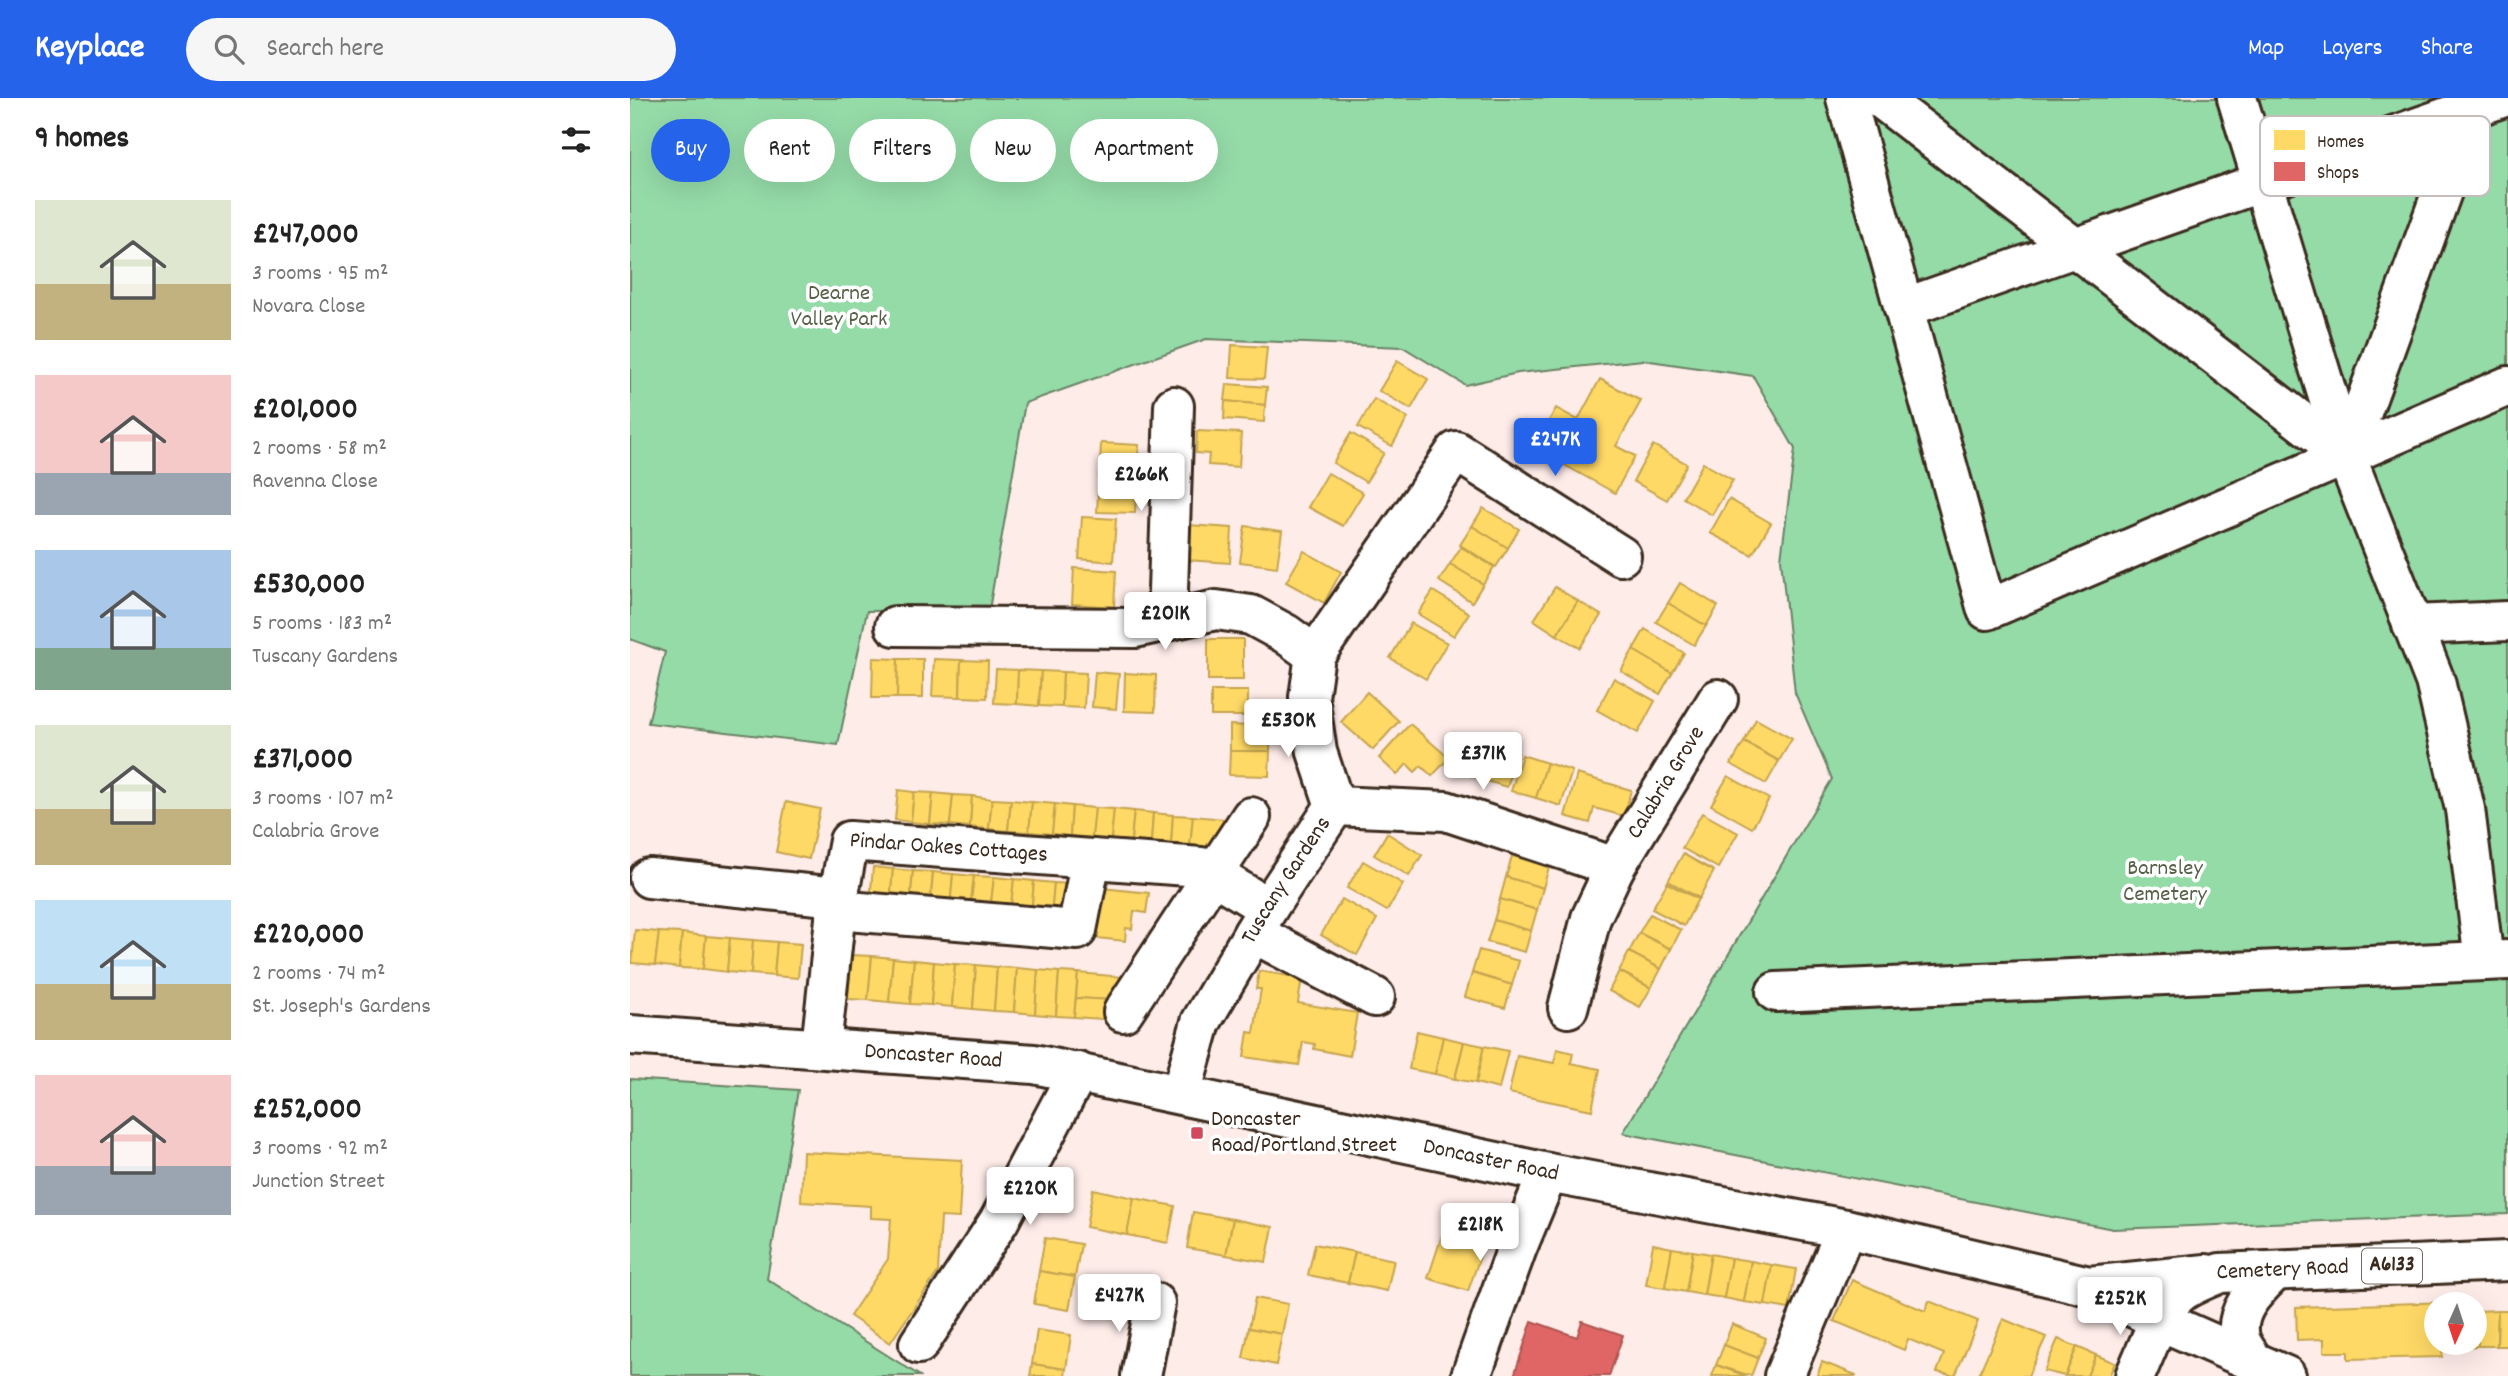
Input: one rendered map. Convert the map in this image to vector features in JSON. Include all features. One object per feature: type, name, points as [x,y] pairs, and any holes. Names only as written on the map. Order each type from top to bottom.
[{"type":"main road","points":[[1846,98],[1987,610],[2508,386]]},
{"type":"main road","points":[[1880,98],[2346,456]]},
{"type":"main road","points":[[2237,98],[2260,173]]},
{"type":"main road","points":[[2443,116],[2483,101]]},
{"type":"main road","points":[[1904,308],[2260,184]]},
{"type":"main road","points":[[1776,992],[2496,961],[2435,681],[2346,456],[2267,196]]},
{"type":"main road","points":[[2346,456],[2446,196]]},
{"type":"main road","points":[[1167,621],[1174,406]]},
{"type":"main road","name":"Tuscany Gardens","points":[[1181,1094],[1201,1022],[1260,921],[1335,806],[1317,752],[1309,697],[1315,655],[1456,451],[1621,556]]},
{"type":"main road","points":[[895,626],[1135,628],[1216,610],[1251,615],[1286,634],[1315,655]]},
{"type":"main road","points":[[2412,625],[2508,621]]},
{"type":"main road","name":"Calabria Grove","points":[[1568,1008],[1591,918],[1615,867],[1718,699]]},
{"type":"main road","points":[[1335,806],[1446,811],[1615,867]]},
{"type":"main road","points":[[1123,1012],[1251,817]]},
{"type":"main road","name":"Pindar Oakes Cottages","points":[[821,1047],[837,904],[849,841],[1201,867],[1213,874],[1260,921],[1375,997]]},
{"type":"main road","points":[[649,878],[837,904],[1077,930],[1091,859]]},
{"type":"main road","name":"Doncaster Road","points":[[630,1035],[1034,1064],[1078,1072],[1548,1173],[1846,1229],[2089,1286],[2270,1369]]},
{"type":"main road","points":[[919,1344],[999,1222],[1078,1072]]},
{"type":"main road","points":[[1471,1376],[1517,1248],[1548,1173]]},
{"type":"main road","points":[[1784,1376],[1846,1229]]},
{"type":"main road","name":"Cemetery Road","points":[[2135,1376],[2170,1300],[2186,1287],[2220,1273],[2508,1261]]},
{"type":"main road","points":[[2270,1369],[2240,1338],[2241,1315],[2250,1297],[2275,1271]]},
{"type":"main road","name":"A6133","points":[[2089,1286],[2220,1273]]},
{"type":"main road","points":[[1141,1376],[1155,1303]]},
{"type":"green space","name":"Barnsley Cemetery","points":[[630,98],[2508,98],[2508,1214],[2113,1229],[1623,1133],[1832,779],[1795,693],[1781,559],[1795,449],[1753,376],[1643,360],[1518,373],[1465,385],[1403,347],[1206,339],[1025,403],[989,610],[867,611],[838,745],[648,723],[665,652],[630,639]]},
{"type":"green space","points":[[630,1079],[798,1090],[767,1279],[920,1376],[630,1376]]},
{"type":"building: Homes","points":[[1232,345],[1267,347],[1264,379],[1230,378]]},
{"type":"building: Homes","points":[[1397,361],[1428,379],[1411,409],[1379,391]]},
{"type":"building: Homes","points":[[1600,379],[1641,401],[1616,446],[1635,456],[1615,493],[1534,448],[1556,408],[1578,420]]},
{"type":"building: Homes","points":[[1227,384],[1267,387],[1265,405],[1225,401]]},
{"type":"building: Homes","points":[[1374,399],[1408,418],[1392,446],[1358,427]]},
{"type":"building: Homes","points":[[1225,401],[1265,405],[1264,422],[1224,419]]},
{"type":"building: Homes","points":[[1197,431],[1241,433],[1239,467],[1208,465],[1209,454],[1196,453]]},
{"type":"building: Homes","points":[[1351,433],[1384,453],[1366,482],[1333,463]]},
{"type":"building: Homes","points":[[1101,443],[1139,445],[1137,468],[1100,466]]},
{"type":"building: Homes","points":[[1653,445],[1687,464],[1667,500],[1633,481]]},
{"type":"building: Homes","points":[[1703,463],[1733,480],[1712,515],[1683,498]]},
{"type":"building: Homes","points":[[1099,471],[1137,473],[1136,493],[1098,492]]},
{"type":"building: Homes","points":[[1328,473],[1363,493],[1343,526],[1308,507]]},
{"type":"building: Homes","points":[[1098,492],[1136,493],[1135,513],[1097,512]]},
{"type":"building: Homes","points":[[1729,499],[1771,523],[1752,555],[1710,533]]},
{"type":"building: Homes","points":[[1483,508],[1519,529],[1508,548],[1472,526]]},
{"type":"building: Homes","points":[[1082,517],[1116,519],[1113,562],[1079,559]]},
{"type":"building: Homes","points":[[1188,525],[1232,528],[1230,563],[1186,560]]},
{"type":"building: Homes","points":[[1245,526],[1282,531],[1277,567],[1240,562]]},
{"type":"building: Homes","points":[[1472,526],[1508,548],[1496,567],[1460,545]]},
{"type":"building: Homes","points":[[1461,547],[1494,567],[1483,584],[1450,564]]},
{"type":"building: Homes","points":[[1304,551],[1341,572],[1324,603],[1286,582]]},
{"type":"building: Homes","points":[[1450,564],[1483,584],[1472,602],[1439,581]]},
{"type":"building: Homes","points":[[1074,568],[1116,571],[1114,607],[1072,604]]},
{"type":"building: Homes","points":[[1680,583],[1718,606],[1706,626],[1668,603]]},
{"type":"building: Homes","points":[[1555,587],[1578,601],[1557,635],[1534,620]]},
{"type":"building: Homes","points":[[1433,591],[1469,613],[1454,636],[1418,614]]},
{"type":"building: Homes","points":[[1578,601],[1601,615],[1580,648],[1557,635]]},
{"type":"building: Homes","points":[[1668,603],[1706,626],[1694,645],[1656,622]]},
{"type":"building: Homes","points":[[1411,623],[1447,643],[1426,679],[1390,658]]},
{"type":"building: Homes","points":[[1645,629],[1684,653],[1672,673],[1633,650]]},
{"type":"building: Homes","points":[[1208,639],[1243,639],[1243,680],[1208,680]]},
{"type":"building: Homes","points":[[1633,650],[1672,673],[1660,694],[1621,671]]},
{"type":"building: Homes","points":[[873,658],[898,659],[897,698],[872,698]]},
{"type":"building: Homes","points":[[898,659],[923,659],[923,698],[897,698]]},
{"type":"building: Homes","points":[[934,659],[961,660],[960,697],[932,696]]},
{"type":"building: Homes","points":[[961,660],[988,661],[987,698],[960,697]]},
{"type":"building: Homes","points":[[996,669],[1018,670],[1017,704],[994,703]]},
{"type":"building: Homes","points":[[1018,670],[1041,671],[1039,706],[1017,704]]},
{"type":"building: Homes","points":[[1041,671],[1063,672],[1062,707],[1039,706]]},
{"type":"building: Homes","points":[[1063,672],[1086,673],[1084,708],[1062,707]]},
{"type":"building: Homes","points":[[1095,672],[1119,674],[1116,709],[1092,707]]},
{"type":"building: Homes","points":[[1125,673],[1156,675],[1155,712],[1124,711]]},
{"type":"building: Homes","points":[[1614,678],[1655,701],[1638,733],[1597,710]]},
{"type":"building: Homes","points":[[1211,691],[1248,691],[1248,716],[1211,716]]},
{"type":"building: Homes","points":[[1367,692],[1399,721],[1373,750],[1341,722]]},
{"type":"building: Homes","points":[[1756,719],[1792,739],[1779,761],[1744,742]]},
{"type":"building: Homes","points":[[1410,724],[1449,758],[1432,776],[1421,766],[1415,772],[1407,764],[1397,775],[1379,758]]},
{"type":"building: Homes","points":[[1230,725],[1270,727],[1270,751],[1230,751]]},
{"type":"building: Homes","points":[[1470,738],[1494,746],[1483,780],[1459,772]]},
{"type":"building: Homes","points":[[1744,742],[1779,761],[1766,784],[1731,764]]},
{"type":"building: Homes","points":[[1494,746],[1518,753],[1507,787],[1483,780]]},
{"type":"building: Homes","points":[[1230,751],[1270,751],[1269,776],[1229,775]]},
{"type":"building: Homes","points":[[1522,755],[1547,763],[1536,798],[1511,791]]},
{"type":"building: Homes","points":[[1547,763],[1572,771],[1561,806],[1536,798]]},
{"type":"building: Homes","points":[[1577,774],[1631,790],[1624,816],[1594,808],[1590,823],[1565,816]]},
{"type":"building: Homes","points":[[1728,776],[1769,799],[1752,828],[1711,805]]},
{"type":"building: Homes","points":[[898,790],[914,792],[911,822],[895,820]]},
{"type":"building: Homes","points":[[914,792],[933,793],[930,824],[911,822]]},
{"type":"building: Homes","points":[[933,793],[953,795],[950,825],[930,824]]},
{"type":"building: Homes","points":[[953,795],[972,796],[970,827],[950,825]]},
{"type":"building: Homes","points":[[972,796],[992,799],[989,829],[970,827]]},
{"type":"building: Homes","points":[[992,799],[1011,800],[1008,831],[989,829]]},
{"type":"building: Homes","points":[[1011,800],[1032,802],[1029,832],[1008,831]]},
{"type":"building: Homes","points":[[786,802],[820,809],[809,859],[776,852]]},
{"type":"building: Homes","points":[[1032,802],[1055,804],[1052,834],[1029,832]]},
{"type":"building: Homes","points":[[1055,804],[1072,806],[1070,836],[1052,834]]},
{"type":"building: Homes","points":[[1072,806],[1095,808],[1092,838],[1070,836]]},
{"type":"building: Homes","points":[[1095,808],[1114,809],[1111,840],[1092,838]]},
{"type":"building: Homes","points":[[1114,809],[1134,811],[1131,841],[1111,840]]},
{"type":"building: Homes","points":[[1134,811],[1153,813],[1151,843],[1131,841]]},
{"type":"building: Homes","points":[[1153,813],[1173,815],[1171,845],[1151,843]]},
{"type":"building: Homes","points":[[1702,813],[1738,833],[1718,868],[1682,848]]},
{"type":"building: Homes","points":[[1173,815],[1193,816],[1190,847],[1171,845]]},
{"type":"building: Homes","points":[[1193,816],[1225,819],[1207,847],[1190,847]]},
{"type":"building: Homes","points":[[1387,833],[1422,855],[1409,876],[1374,855]]},
{"type":"building: Homes","points":[[1683,854],[1714,871],[1699,898],[1668,881]]},
{"type":"building: Homes","points":[[1512,856],[1549,867],[1543,888],[1506,877]]},
{"type":"building: Homes","points":[[1363,861],[1403,884],[1387,911],[1347,888]]},
{"type":"building: Homes","points":[[873,867],[893,869],[890,904],[870,902]]},
{"type":"building: Homes","points":[[893,869],[913,871],[910,906],[890,904]]},
{"type":"building: Homes","points":[[913,871],[933,872],[930,908],[910,906]]},
{"type":"building: Homes","points":[[933,872],[953,874],[950,909],[930,908]]},
{"type":"building: Homes","points":[[953,874],[974,876],[970,911],[950,909]]},
{"type":"building: Homes","points":[[974,876],[994,877],[990,912],[970,911]]},
{"type":"building: Homes","points":[[994,877],[1014,879],[1010,914],[990,912]]},
{"type":"building: Homes","points":[[1506,877],[1543,888],[1537,910],[1500,899]]},
{"type":"building: Homes","points":[[1014,879],[1034,881],[1031,916],[1010,914]]},
{"type":"building: Homes","points":[[1034,881],[1054,883],[1051,918],[1031,916]]},
{"type":"building: Homes","points":[[1054,883],[1074,884],[1071,919],[1051,918]]},
{"type":"building: Homes","points":[[1667,883],[1698,899],[1684,926],[1652,909]]},
{"type":"building: Homes","points":[[1102,888],[1149,893],[1146,913],[1134,911],[1132,929],[1126,928],[1125,941],[1097,938]]},
{"type":"building: Homes","points":[[1342,899],[1377,919],[1357,955],[1321,935]]},
{"type":"building: Homes","points":[[1500,899],[1537,910],[1531,931],[1494,920]]},
{"type":"building: Homes","points":[[1650,914],[1681,930],[1671,949],[1639,933]]},
{"type":"building: Homes","points":[[1494,920],[1531,931],[1525,952],[1487,942]]},
{"type":"building: Homes","points":[[635,930],[659,932],[655,965],[632,963]]},
{"type":"building: Homes","points":[[659,932],[682,933],[679,968],[655,965]]},
{"type":"building: Homes","points":[[682,933],[706,936],[703,969],[679,968]]},
{"type":"building: Homes","points":[[1639,933],[1671,949],[1661,969],[1629,952]]},
{"type":"building: Homes","points":[[706,936],[730,938],[727,972],[703,969]]},
{"type":"building: Homes","points":[[730,938],[753,940],[751,974],[727,972]]},
{"type":"building: Homes","points":[[753,940],[777,942],[774,976],[751,974]]},
{"type":"building: Homes","points":[[777,942],[801,944],[798,978],[774,976]]},
{"type":"building: Homes","points":[[1479,950],[1519,961],[1512,985],[1472,973]]},
{"type":"building: Homes","points":[[1629,952],[1661,969],[1651,988],[1619,971]]},
{"type":"building: Homes","points":[[851,955],[872,956],[868,1000],[848,999]]},
{"type":"building: Homes","points":[[872,956],[893,958],[889,1002],[868,1000]]},
{"type":"building: Homes","points":[[893,958],[914,960],[910,1004],[889,1002]]},
{"type":"building: Homes","points":[[914,960],[934,962],[931,1005],[910,1004]]},
{"type":"building: Homes","points":[[934,962],[955,964],[952,1007],[931,1005]]},
{"type":"building: Homes","points":[[955,964],[976,965],[973,1009],[952,1007]]},
{"type":"building: Homes","points":[[976,965],[997,967],[994,1011],[973,1009]]},
{"type":"building: Homes","points":[[997,967],[1017,968],[1014,1012],[994,1011]]},
{"type":"building: Homes","points":[[1017,968],[1038,970],[1035,1014],[1014,1012]]},
{"type":"building: Homes","points":[[1038,970],[1059,972],[1056,1016],[1035,1014]]},
{"type":"building: Homes","points":[[1259,971],[1302,978],[1298,1003],[1357,1013],[1350,1056],[1314,1049],[1315,1044],[1303,1042],[1299,1065],[1244,1057],[1248,1032],[1254,1033],[1261,989],[1256,989]]},
{"type":"building: Homes","points":[[1619,971],[1651,988],[1640,1007],[1609,991]]},
{"type":"building: Homes","points":[[1059,972],[1078,973],[1074,1017],[1056,1016]]},
{"type":"building: Homes","points":[[1078,973],[1124,977],[1112,1000],[1076,998]]},
{"type":"building: Homes","points":[[1472,973],[1512,985],[1505,1008],[1465,997]]},
{"type":"building: Homes","points":[[1076,998],[1112,1000],[1102,1019],[1074,1017]]},
{"type":"building: Homes","points":[[1417,1031],[1443,1037],[1435,1074],[1409,1069]]},
{"type":"building: Homes","points":[[1443,1037],[1464,1042],[1455,1079],[1435,1074]]},
{"type":"building: Homes","points":[[1464,1042],[1484,1046],[1476,1083],[1455,1079]]},
{"type":"building: Homes","points":[[1484,1046],[1508,1051],[1499,1089],[1476,1083]]},
{"type":"building: Homes","points":[[1557,1049],[1573,1053],[1571,1063],[1600,1069],[1592,1110],[1509,1093],[1517,1056],[1554,1063]]},
{"type":"building: Homes","points":[[803,1152],[962,1160],[959,1218],[941,1217],[938,1272],[890,1343],[850,1316],[888,1259],[891,1219],[871,1218],[871,1206],[801,1202]]},
{"type":"building: Homes","points":[[1093,1189],[1134,1198],[1127,1235],[1086,1227]]},
{"type":"building: Homes","points":[[1134,1198],[1175,1206],[1168,1243],[1127,1235]]},
{"type":"building: Homes","points":[[1193,1212],[1233,1219],[1226,1255],[1187,1248]]},
{"type":"building: Homes","points":[[1449,1214],[1490,1228],[1468,1291],[1428,1278]]},
{"type":"building: Homes","points":[[1233,1219],[1273,1227],[1266,1262],[1226,1255]]},
{"type":"building: Homes","points":[[1045,1238],[1081,1244],[1075,1277],[1039,1271]]},
{"type":"building: Homes","points":[[1315,1244],[1355,1252],[1348,1283],[1308,1275]]},
{"type":"building: Homes","points":[[1653,1244],[1672,1248],[1665,1288],[1646,1285]]},
{"type":"building: Homes","points":[[1672,1248],[1693,1251],[1686,1292],[1665,1288]]},
{"type":"building: Homes","points":[[1693,1251],[1711,1254],[1704,1295],[1686,1292]]},
{"type":"building: Homes","points":[[1355,1252],[1394,1260],[1387,1291],[1348,1283]]},
{"type":"building: Homes","points":[[1711,1254],[1731,1258],[1724,1298],[1704,1295]]},
{"type":"building: Homes","points":[[1731,1258],[1751,1261],[1744,1302],[1724,1298]]},
{"type":"building: Homes","points":[[1751,1261],[1772,1265],[1765,1305],[1744,1302]]},
{"type":"building: Homes","points":[[1772,1265],[1796,1269],[1789,1309],[1765,1305]]},
{"type":"building: Homes","points":[[1039,1271],[1075,1277],[1069,1310],[1034,1304]]},
{"type":"building: Homes","points":[[1852,1280],[1925,1311],[1929,1301],[1978,1321],[1955,1376],[1937,1372],[1944,1354],[1908,1339],[1904,1350],[1834,1321]]},
{"type":"building: Homes","points":[[1255,1298],[1288,1304],[1282,1334],[1249,1328]]},
{"type":"building: Homes","points":[[2424,1303],[2424,1355],[2442,1357],[2348,1359],[2348,1352],[2324,1352],[2324,1339],[2297,1340],[2296,1307]]},
{"type":"building: Homes","points":[[2498,1310],[2497,1346],[2487,1346],[2487,1311]]},
{"type":"building: Homes","points":[[2498,1310],[2508,1310],[2508,1346],[2497,1346]]},
{"type":"building: Homes","points":[[2003,1319],[2046,1337],[2028,1376],[1978,1376]]},
{"type":"building: Homes","points":[[1732,1324],[1766,1338],[1758,1358],[1724,1345]]},
{"type":"building: Homes","points":[[1249,1328],[1282,1334],[1276,1365],[1243,1358]]},
{"type":"building: Homes","points":[[1037,1330],[1071,1335],[1066,1369],[1032,1364]]},
{"type":"building: Homes","points":[[2058,1339],[2077,1347],[2065,1376],[2044,1371]]},
{"type":"building: Homes","points":[[1724,1345],[1758,1358],[1751,1376],[1716,1365]]},
{"type":"building: Homes","points":[[2077,1347],[2096,1355],[2087,1376],[2065,1376]]},
{"type":"building: Homes","points":[[2096,1355],[2115,1363],[2109,1376],[2087,1376]]},
{"type":"building: Homes","points":[[1822,1362],[1856,1375],[1856,1376],[1817,1376]]},
{"type":"building: Homes","points":[[1032,1364],[1066,1369],[1065,1376],[1030,1376]]},
{"type":"building: Homes","points":[[1716,1365],[1746,1376],[1712,1376]]},
{"type":"building: Shops","points":[[1532,1321],[1577,1337],[1582,1321],[1623,1335],[1609,1376],[1514,1376]]},
{"type":"place","name":"Doncaster Road/Portland Street","points":[[1197,1133]]},
{"type":"park label","name":"Dearne Valley Park","points":[[839,307]]}]
